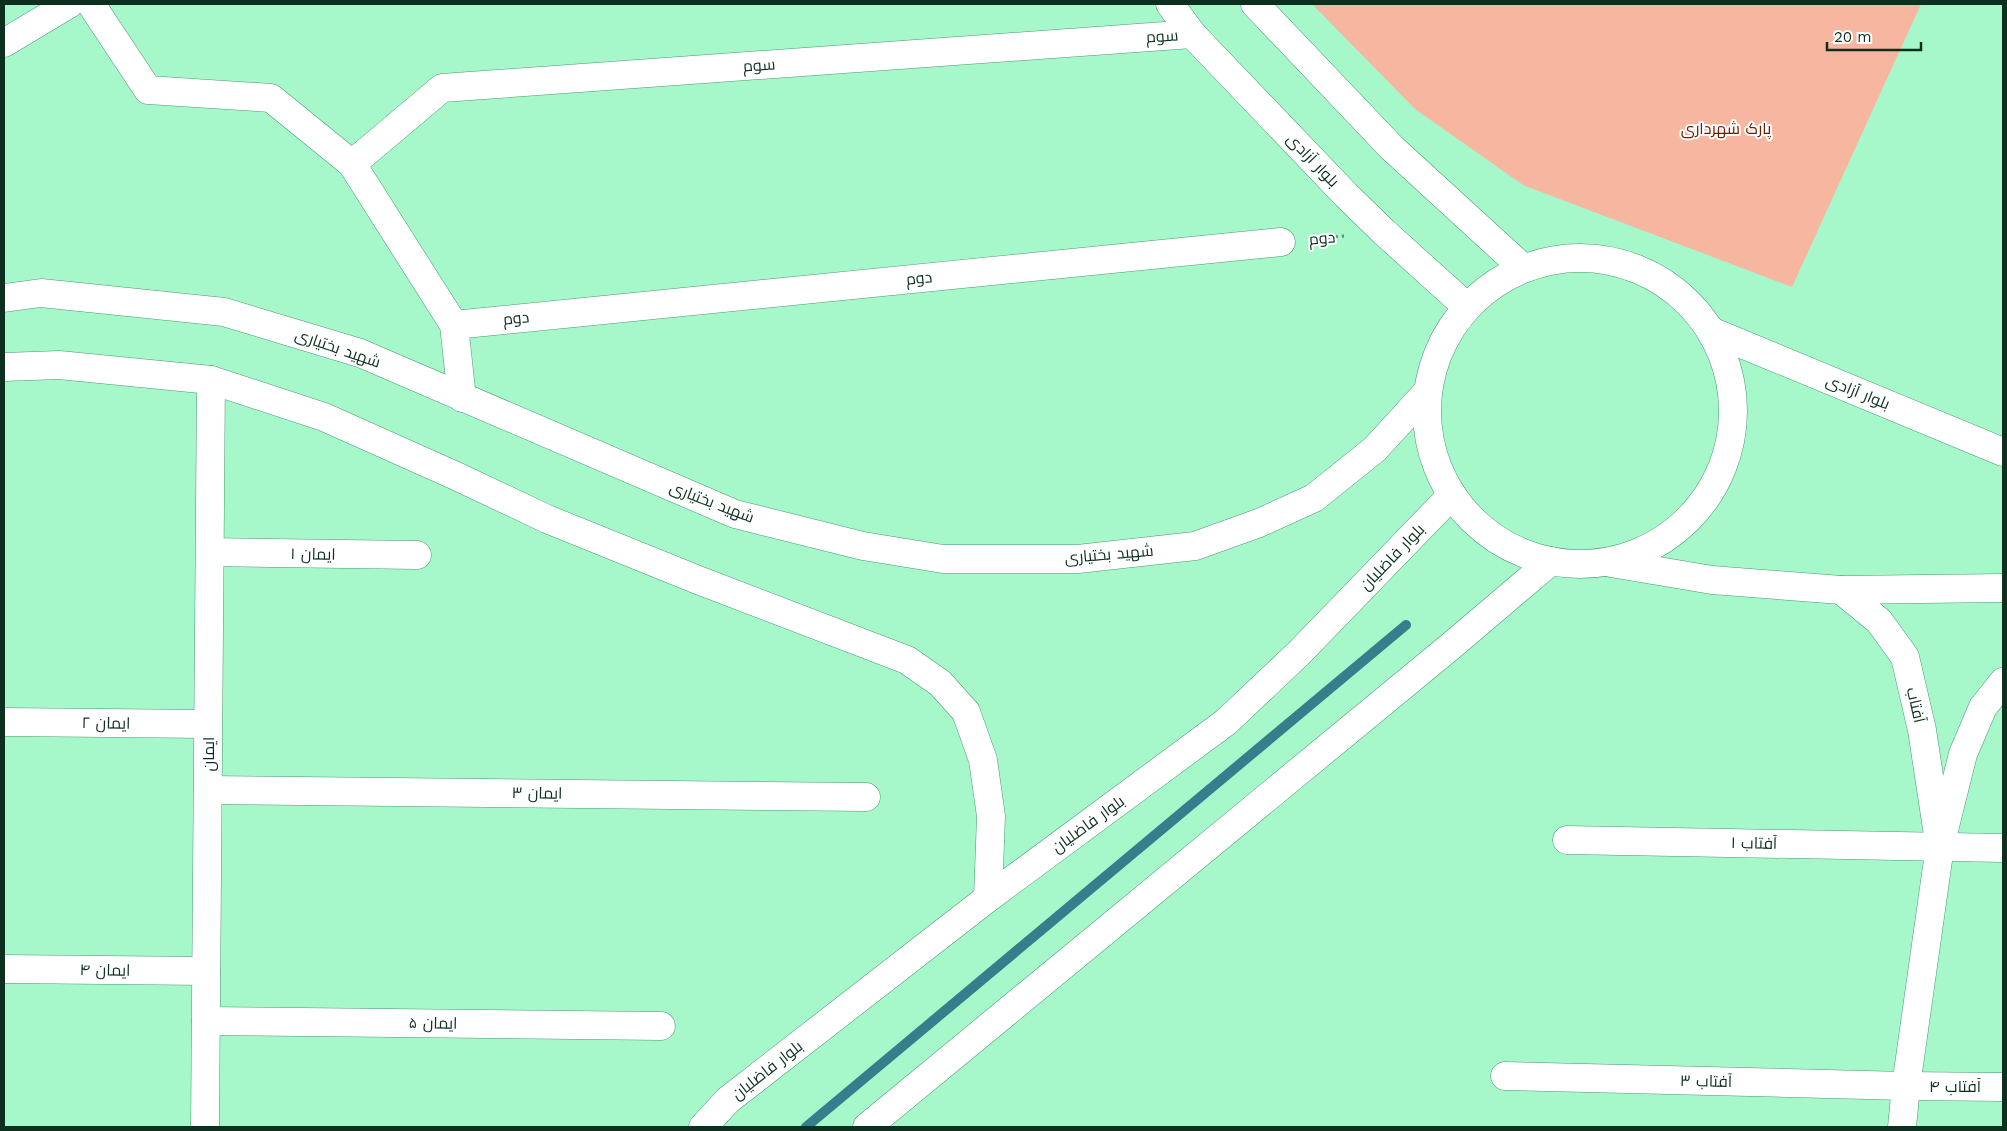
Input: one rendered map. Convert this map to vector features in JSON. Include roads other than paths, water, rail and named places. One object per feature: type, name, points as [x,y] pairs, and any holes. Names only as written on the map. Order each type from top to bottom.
[{"type":"main road","points":[[4,44],[69,4]]},
{"type":"main road","points":[[91,4],[148,90],[271,98],[352,164],[454,324],[462,398]]},
{"type":"main road","name":"بلوار آزادی","points":[[1170,4],[1192,34],[1384,232],[1467,307]]},
{"type":"main road","points":[[1255,4],[1392,148],[1524,268]]},
{"type":"main road","name":"سوم","points":[[352,164],[442,88],[1192,34]]},
{"type":"main road","name":"دوم","points":[[454,324],[1281,242]]},
{"type":"main road","points":[[1577,257],[1630,266],[1678,292],[1713,332],[1730,372],[1735,414],[1728,456],[1710,495],[1681,527],[1646,550],[1604,562],[1578,564],[1551,561],[1512,549],[1478,526],[1452,495],[1430,446],[1428,391],[1440,346],[1467,307],[1493,284],[1524,268],[1577,257]]},
{"type":"main road","name":"شهید بختیاری","points":[[4,298],[41,293],[224,312],[360,353],[735,514],[863,546],[943,559],[1078,559],[1195,546],[1259,523],[1314,498],[1375,449],[1428,391]]},
{"type":"main road","name":"بلوار آزادی","points":[[1713,332],[2003,452]]},
{"type":"main road","points":[[4,367],[59,365],[211,380],[324,417],[547,519],[698,580],[907,660],[940,683],[966,712],[983,760],[991,816],[988,898]]},
{"type":"main road","name":"ایمان","points":[[205,1127],[211,380]]},
{"type":"main road","name":"بلوار فاضلیان","points":[[703,1127],[728,1100],[988,898],[1226,722],[1299,653],[1452,495]]},
{"type":"main road","name":"ایمان ۱","points":[[210,552],[417,555]]},
{"type":"main road","points":[[866,1127],[1451,646],[1551,561]]},
{"type":"main road","points":[[1604,562],[1712,580],[1841,590],[2003,588]]},
{"type":"main road","name":"آفتاب","points":[[1841,590],[1879,621],[1905,657],[1922,730],[1940,846]]},
{"type":"main road","name":"آفتاب","points":[[1902,1127],[1906,1086],[1940,846],[1963,754],[1983,707],[2003,682]]},
{"type":"main road","name":"ایمان ۲","points":[[4,722],[208,724]]},
{"type":"main road","name":"ایمان ۳","points":[[208,790],[866,797]]},
{"type":"main road","name":"آفتاب ۱","points":[[1567,840],[2003,848]]},
{"type":"main road","name":"ایمان ۴","points":[[4,970],[206,971]]},
{"type":"main road","name":"ایمان ۵","points":[[206,1021],[661,1026]]},
{"type":"main road","name":"آفتاب ۳","points":[[1505,1076],[1906,1086]]},
{"type":"main road","name":"آفتاب ۴","points":[[1906,1086],[2003,1087]]},
{"type":"waterway","points":[[806,1127],[1406,625]]},
{"type":"park label","name":"پارک شهرداری","points":[[1726,128]]}]
